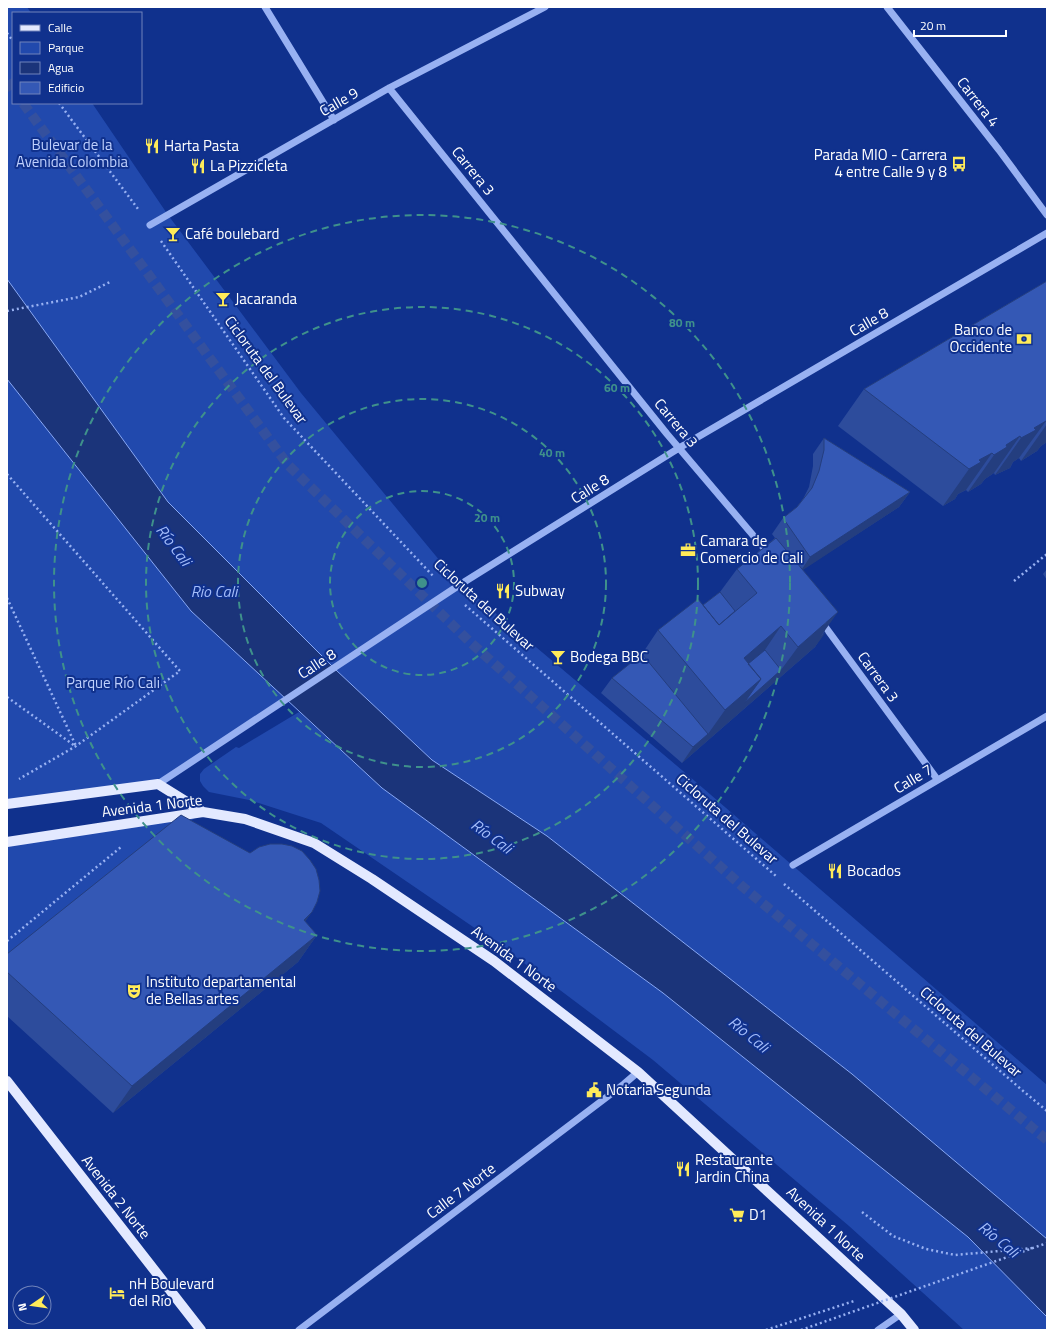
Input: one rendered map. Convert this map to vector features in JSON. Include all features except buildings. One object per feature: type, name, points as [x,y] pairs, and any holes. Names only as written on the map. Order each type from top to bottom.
[{"type":"main road","points":[[7,804],[158,784],[203,812]]},
{"type":"main road","name":"Avenida 1 Norte","points":[[7,842],[203,812],[244,818],[314,843],[372,879],[494,961],[638,1072],[901,1314],[914,1330]]},
{"type":"main road","name":"Avenida 2 Norte","points":[[7,1081],[201,1330]]},
{"type":"main road","points":[[901,1314],[918,1330]]},
{"type":"street","points":[[265,7],[334,120]]},
{"type":"street","name":"Calle 9","points":[[150,225],[389,88],[545,7]]},
{"type":"street","name":"Carrera 4","points":[[887,7],[1000,150],[1047,215]]},
{"type":"street","name":"Carrera 3","points":[[389,88],[680,448],[776,563]]},
{"type":"street","name":"Calle 8","points":[[158,784],[449,592],[680,448],[1047,233]]},
{"type":"street","name":"Carrera 3","points":[[814,613],[937,779]]},
{"type":"street","name":"Calle 7","points":[[792,865],[1047,716]]},
{"type":"street","name":"Calle 7 Norte","points":[[299,1330],[638,1072]]},
{"type":"street","points":[[878,1330],[901,1314]]},
{"type":"path","name":"Cicloruta del Bulevar","points":[[60,104],[150,225],[284,418],[449,592],[776,876]]},
{"type":"path","points":[[7,311],[79,297],[110,282]]},
{"type":"path","points":[[7,474],[180,671],[76,746],[13,783]]},
{"type":"path","points":[[1014,581],[1047,554]]},
{"type":"path","points":[[7,598],[76,746]]},
{"type":"path","points":[[7,697],[76,746]]},
{"type":"path","points":[[7,941],[126,843]]},
{"type":"path","name":"Cicloruta del Bulevar","points":[[782,882],[1047,1111]]},
{"type":"path","points":[[862,1212],[893,1236],[926,1249],[955,1255],[1033,1248]]},
{"type":"path","points":[[801,1330],[1047,1243]]},
{"type":"path","points":[[766,1330],[854,1301]]},
{"type":"green space","name":"Bulevar de la Avenida Colombia","points":[[7,7],[27,7],[30,12],[12,12],[12,104],[93,104],[168,215],[301,393],[445,567],[461,584],[689,776],[1047,1085],[1047,1239],[852,1074],[547,836],[432,760],[336,670],[168,502],[7,279]]},
{"type":"green space","name":"Parque Río Cali","points":[[7,379],[191,611],[286,698],[158,784],[7,804]]},
{"type":"green space","points":[[299,712],[382,788],[663,993],[968,1237],[1047,1317],[1047,1330],[964,1330],[849,1226],[653,1060],[504,948],[321,823],[249,800],[209,792],[203,786],[200,781],[200,774],[204,769],[236,747],[239,748]]},
{"type":"green space","points":[[203,812],[162,842],[7,966],[7,842]]},
{"type":"water","name":"Rio Cali","points":[[7,279],[168,502],[336,670],[432,760],[547,836],[852,1074],[1047,1239],[1047,1317],[968,1237],[663,993],[382,788],[191,611],[7,379]]},
{"type":"tunnel","points":[[7,81],[12,88]]},
{"type":"tunnel","points":[[24,104],[288,465],[470,642],[743,887],[1047,1140]]},
{"type":"place","name":"Harta Pasta","points":[[152,146]]},
{"type":"place","name":"Parada MIO - Carrera 4 entre Calle 9 y 8","points":[[959,164]]},
{"type":"place","name":"La Pizzicleta","points":[[198,166]]},
{"type":"place","name":"Café boulebard","points":[[173,234]]},
{"type":"place","name":"Jacaranda","points":[[223,299]]},
{"type":"place","name":"Banco de Occidente","points":[[1024,339]]},
{"type":"place","name":"Camara de Comercio de Cali","points":[[688,550]]},
{"type":"place","name":"Subway","points":[[503,591]]},
{"type":"place","name":"Bodega BBC","points":[[558,657]]},
{"type":"place","name":"Bocados","points":[[835,871]]},
{"type":"place","name":"Instituto departamental de Bellas artes","points":[[134,991]]},
{"type":"place","name":"Notaria Segunda","points":[[594,1090]]},
{"type":"place","name":"Restaurante Jardin China","points":[[683,1169]]},
{"type":"place","name":"D1","points":[[737,1215]]},
{"type":"place","name":"nH Boulevard del Río","points":[[117,1293]]},
{"type":"water label","name":"Río Cali","points":[[174,545]]},
{"type":"water label","name":"Río Cali","points":[[492,836]]},
{"type":"water label","name":"Río Cali","points":[[749,1034]]},
{"type":"water label","name":"Río Cali","points":[[999,1239]]}]
